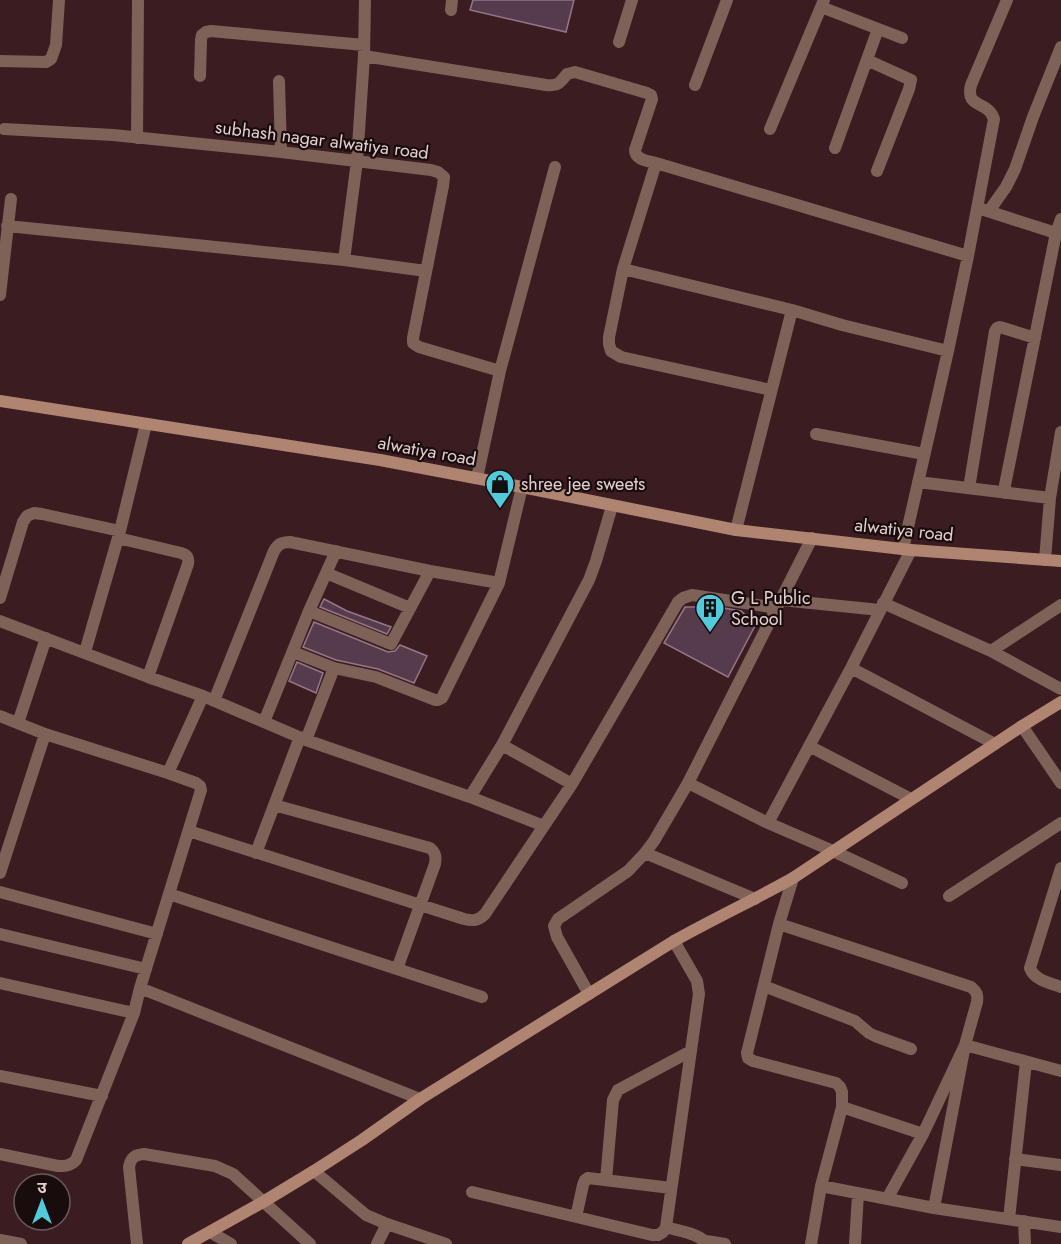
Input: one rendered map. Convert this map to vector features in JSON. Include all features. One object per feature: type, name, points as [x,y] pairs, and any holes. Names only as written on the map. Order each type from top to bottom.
[{"type":"street","points":[[0,61],[46,62],[51,59],[56,45],[59,0]]},
{"type":"street","points":[[137,138],[138,0]]},
{"type":"street","points":[[344,260],[357,161],[365,0]]},
{"type":"street","points":[[619,42],[633,0]]},
{"type":"street","points":[[695,85],[727,0]]},
{"type":"street","points":[[768,823],[851,668],[882,607],[907,550],[918,482],[968,256],[983,209],[994,119],[992,113],[970,98],[969,91],[1007,0]]},
{"type":"street","points":[[770,129],[822,4],[902,38]]},
{"type":"street","points":[[836,148],[878,29]]},
{"type":"street","points":[[200,76],[202,35],[211,31],[364,50],[546,85],[555,86],[567,74],[575,72],[651,95],[652,99],[635,150],[638,157],[968,256]]},
{"type":"street","points":[[983,209],[1006,187],[1015,169],[1061,47]]},
{"type":"street","points":[[867,60],[911,80],[877,171]]},
{"type":"street","points":[[279,81],[281,152]]},
{"type":"street","name":"subhash nagar alwatiya road","points":[[4,129],[73,132],[281,152],[438,172],[444,177],[443,186],[413,332],[413,343],[419,347],[500,371]]},
{"type":"street","points":[[656,163],[623,270],[609,337],[610,351],[621,357],[771,390]]},
{"type":"street","points":[[477,478],[500,371],[555,167]]},
{"type":"street","points":[[0,295],[11,199]]},
{"type":"street","points":[[983,209],[1059,227],[1005,493]]},
{"type":"street","points":[[7,226],[344,260],[426,271]]},
{"type":"street","points":[[623,270],[792,310],[948,351]]},
{"type":"street","points":[[736,530],[792,310]]},
{"type":"street","points":[[969,488],[995,331],[1000,327],[1035,338]]},
{"type":"street","name":"alwatiya road","points":[[0,401],[380,460],[736,530],[907,550],[1061,561]]},
{"type":"street","points":[[85,652],[119,534],[146,424]]},
{"type":"street","points":[[1045,560],[1050,498],[1061,432]]},
{"type":"street","points":[[816,434],[924,454]]},
{"type":"street","points":[[918,482],[1050,498]]},
{"type":"street","points":[[293,652],[334,668],[376,677],[435,700],[442,698],[499,584],[522,487]]},
{"type":"street","points":[[470,797],[502,745],[589,580],[612,506]]},
{"type":"street","points":[[0,598],[24,522],[27,516],[34,513],[119,534],[186,555],[188,564],[148,677]]},
{"type":"street","points":[[589,994],[557,937],[554,926],[558,919],[628,871],[654,841],[688,783],[812,538]]},
{"type":"street","points":[[168,773],[208,698],[278,545],[290,542],[499,584]]},
{"type":"street","points":[[264,722],[336,551]]},
{"type":"street","points":[[309,612],[391,644],[430,571]]},
{"type":"street","points":[[326,573],[410,608]]},
{"type":"street","points":[[189,831],[464,919],[478,920],[485,914],[572,784],[678,602],[692,595],[779,604],[882,607],[992,651],[1061,689]]},
{"type":"street","points":[[992,651],[1061,605]]},
{"type":"street","points":[[0,621],[208,698],[303,739],[470,797],[544,826]]},
{"type":"street","points":[[18,723],[46,638]]},
{"type":"street","points":[[256,853],[274,805],[334,668]]},
{"type":"street","points":[[851,668],[995,744]]},
{"type":"street","points":[[188,1244],[314,1171],[420,1099],[674,941],[793,878],[1061,702]]},
{"type":"street","points":[[0,716],[45,734],[168,773],[200,786],[200,795],[134,1013],[76,1160],[72,1164],[58,1166],[0,1154]]},
{"type":"street","points":[[1022,726],[1061,783]]},
{"type":"street","points":[[0,873],[45,734]]},
{"type":"street","points":[[502,745],[572,784]]},
{"type":"street","points":[[809,746],[911,799]]},
{"type":"street","points":[[688,783],[768,823],[902,883]]},
{"type":"street","points":[[274,805],[435,852],[436,858],[397,969]]},
{"type":"street","points":[[949,896],[1061,823]]},
{"type":"street","points":[[645,853],[755,899]]},
{"type":"street","points":[[1061,868],[1056,897],[1030,968],[1036,977],[1061,987]]},
{"type":"street","points":[[793,878],[779,924],[748,1048],[748,1058],[840,1086],[842,1107],[821,1186],[811,1244]]},
{"type":"street","points":[[0,891],[157,934]]},
{"type":"street","points":[[169,894],[482,997]]},
{"type":"street","points":[[779,924],[971,987],[976,991],[977,1002],[965,1045],[934,1208]]},
{"type":"street","points":[[0,934],[146,969]]},
{"type":"street","points":[[472,1192],[576,1217],[651,1239],[663,1232],[666,1227],[699,994],[697,981],[674,941]]},
{"type":"street","points":[[0,983],[134,1013]]},
{"type":"street","points":[[764,986],[855,1021],[875,1036],[910,1049]]},
{"type":"street","points":[[140,988],[420,1099]]},
{"type":"street","points":[[965,1045],[1061,1071]]},
{"type":"street","points":[[887,1199],[923,1134],[965,1045]]},
{"type":"street","points":[[606,1180],[615,1094],[618,1090],[691,1051]]},
{"type":"street","points":[[1009,1219],[1026,1062]]},
{"type":"street","points":[[0,1076],[102,1096]]},
{"type":"street","points":[[842,1107],[923,1134]]},
{"type":"street","points":[[137,1244],[129,1167],[130,1161],[136,1155],[144,1154],[215,1166],[233,1174],[310,1244]]},
{"type":"street","points":[[1015,1159],[1061,1165]]},
{"type":"street","points":[[314,1171],[366,1215],[441,1243]]},
{"type":"street","points":[[576,1217],[585,1180],[592,1178],[671,1188]]},
{"type":"street","points":[[821,1186],[934,1208],[1061,1227]]},
{"type":"street","points":[[855,1244],[858,1194]]},
{"type":"street","points":[[1024,1221],[1025,1244]]},
{"type":"street","points":[[377,1244],[387,1224]]},
{"type":"street","points":[[666,1227],[700,1238],[706,1243],[725,1244]]},
{"type":"street","points":[[210,1232],[231,1244]]},
{"type":"street","points":[[0,1240],[21,1244]]},
{"type":"building","points":[[473,0],[574,0],[566,32],[470,10]]},
{"type":"building","points":[[324,599],[347,611],[391,627],[387,634],[320,607]]},
{"type":"building","name":"G L Public School","points":[[685,607],[718,607],[741,611],[756,624],[728,677],[664,643]]},
{"type":"building","points":[[314,622],[388,652],[395,651],[400,645],[427,656],[414,683],[378,669],[336,660],[303,647]]},
{"type":"building","points":[[297,662],[323,673],[316,693],[289,681]]},
{"type":"place","name":"shree jee sweets","points":[[500,510]]},
{"type":"place","name":"G L Public School","points":[[710,634]]}]
